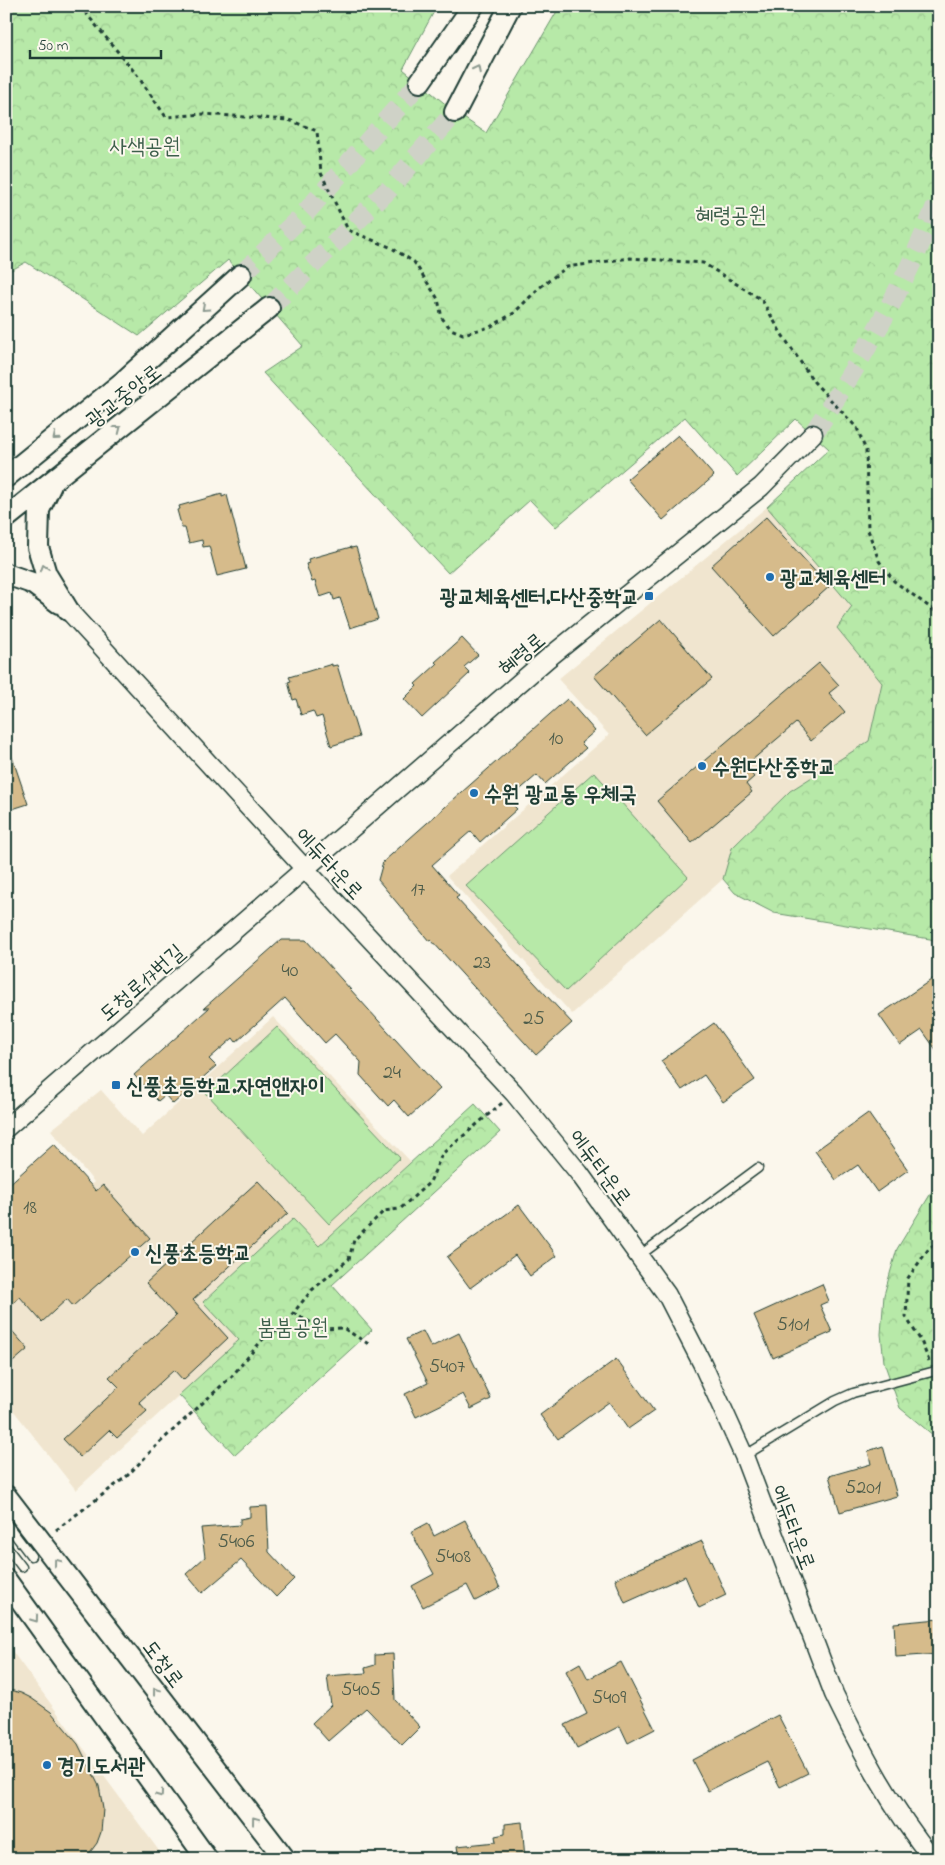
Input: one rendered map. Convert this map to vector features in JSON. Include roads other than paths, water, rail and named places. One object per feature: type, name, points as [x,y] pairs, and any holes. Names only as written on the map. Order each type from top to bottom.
[{"type":"main road","points":[[420,82],[473,6]]},
{"type":"main road","points":[[455,112],[510,6]]},
{"type":"main road","name":"광교중앙로","points":[[6,477],[124,382],[241,275]]},
{"type":"main road","name":"광교중앙로","points":[[6,518],[269,308]]},
{"type":"main road","points":[[52,481],[39,510],[38,547],[46,574],[68,610]]},
{"type":"main road","points":[[6,574],[32,583],[68,610]]},
{"type":"main road","name":"도청로","points":[[6,1496],[284,1859]]},
{"type":"main road","points":[[6,1580],[207,1859]]},
{"type":"street","name":"혜령로","points":[[306,870],[547,659],[761,487],[813,434]]},
{"type":"street","name":"에듀타운로","points":[[68,610],[306,870],[514,1093],[579,1173],[668,1295],[702,1363],[744,1456],[834,1694],[895,1808],[933,1859]]},
{"type":"street","name":"도청로17번길","points":[[6,1128],[306,870]]},
{"type":"lane","points":[[639,1256],[758,1168]]},
{"type":"lane","points":[[744,1456],[835,1401],[852,1393],[936,1371]]},
{"type":"lane","points":[[6,1523],[32,1556]]},
{"type":"lane","points":[[6,1546],[22,1567]]},
{"type":"tunnel","points":[[241,275],[307,211],[420,82]]},
{"type":"tunnel","points":[[269,308],[389,189],[455,112]]},
{"type":"tunnel","points":[[813,434],[849,377],[898,291],[939,198]]},
{"type":"place","name":"광교체육센터","points":[[770,577]]},
{"type":"place","name":"광교체육센터.다산중학교","points":[[649,596]]},
{"type":"place","name":"수원다산중학교","points":[[702,766]]},
{"type":"place","name":"수원 광교동 우체국","points":[[474,793]]},
{"type":"place","name":"신풍초등학교.자연앤자이","points":[[116,1085]]},
{"type":"place","name":"신풍초등학교","points":[[135,1252]]},
{"type":"place","name":"경기도서관","points":[[47,1765]]},
{"type":"park label","name":"사색공원","points":[[145,145]]},
{"type":"park label","name":"혜령공원","points":[[731,214]]},
{"type":"park label","name":"붐붐공원","points":[[293,1326]]}]
